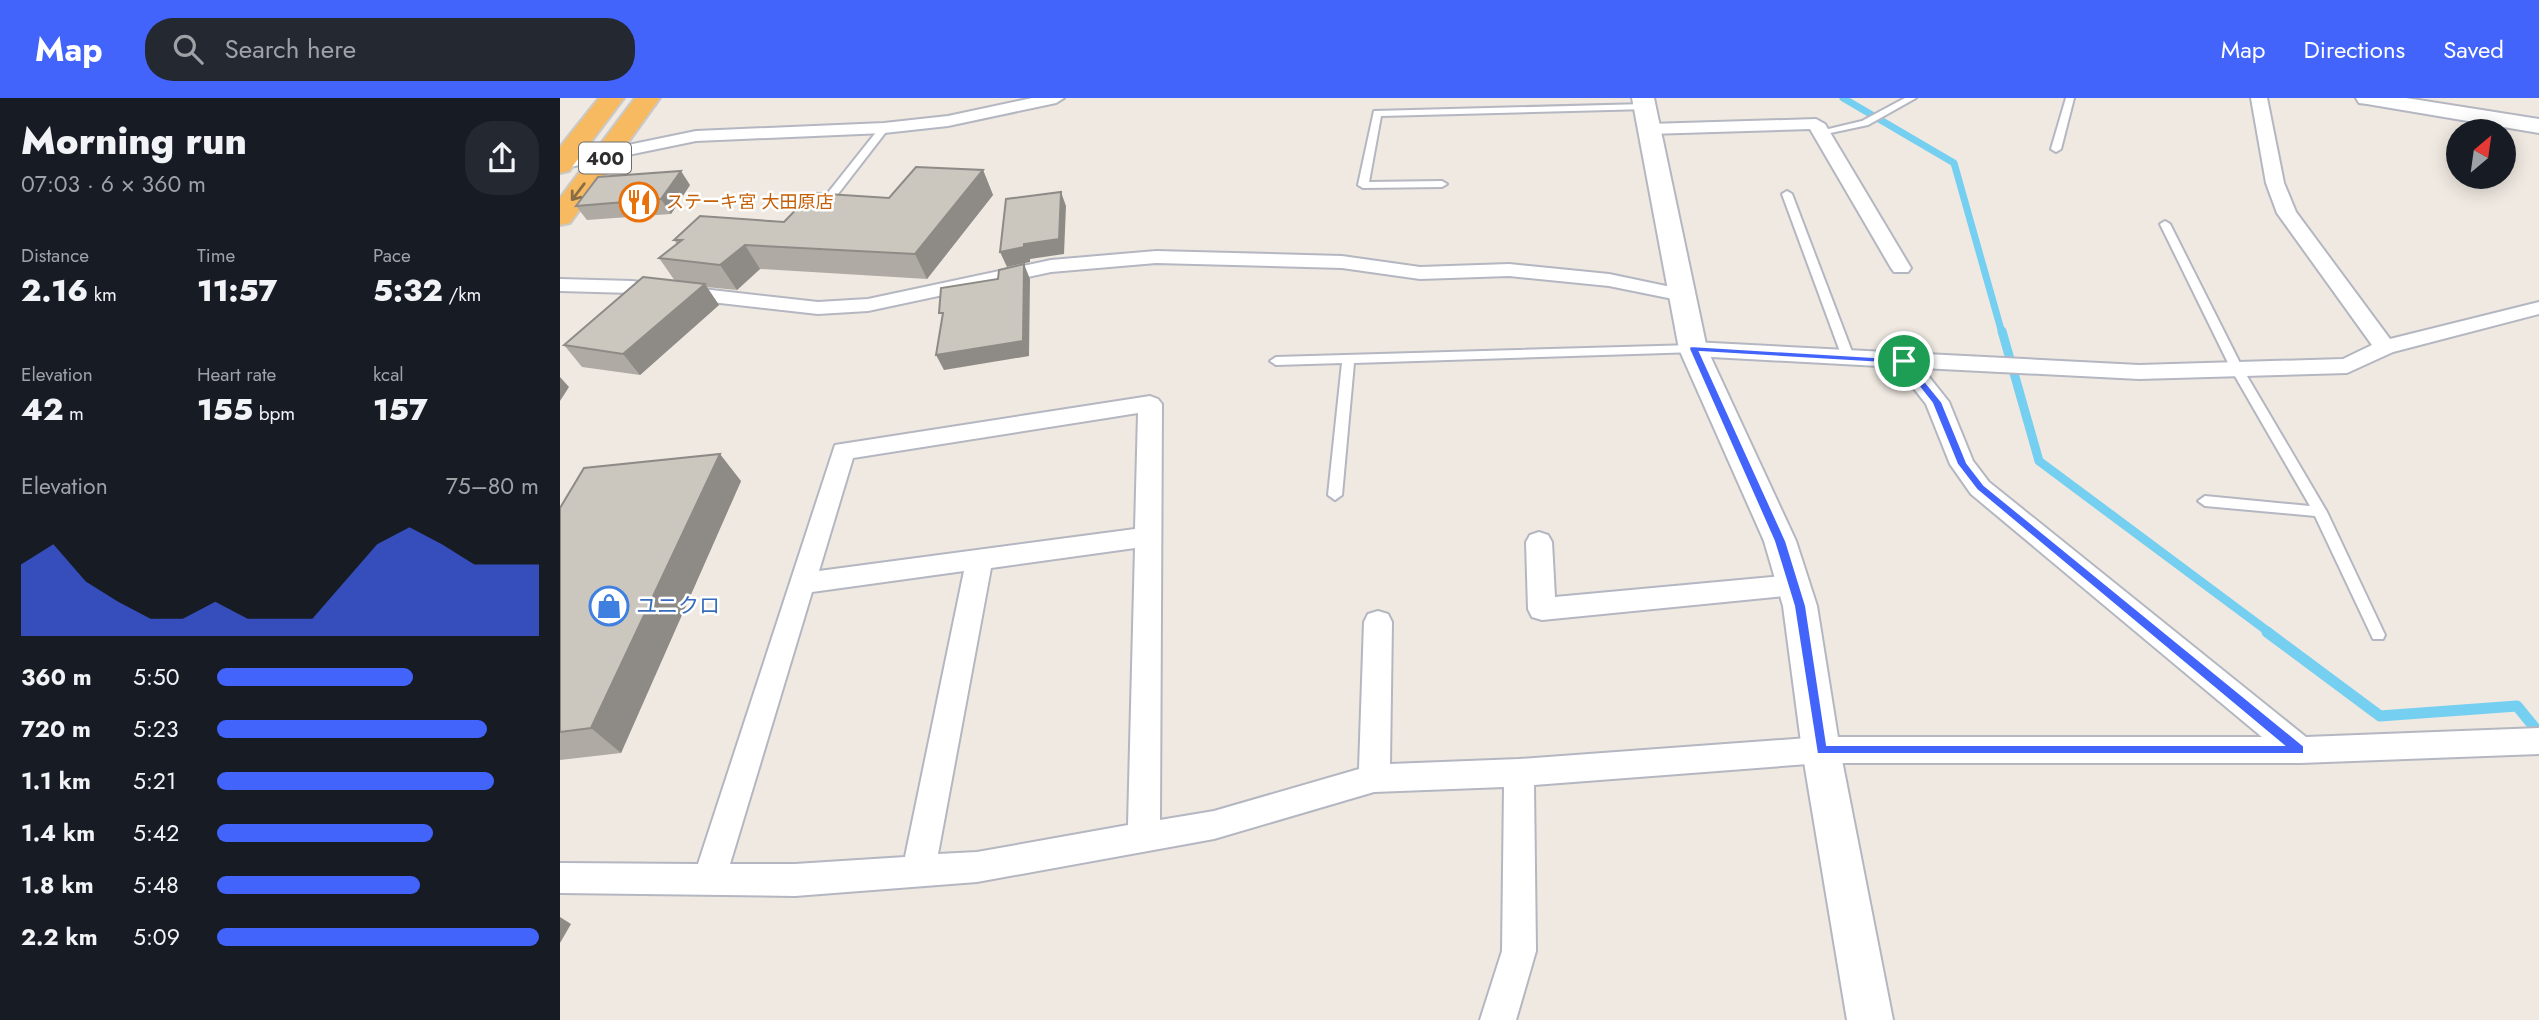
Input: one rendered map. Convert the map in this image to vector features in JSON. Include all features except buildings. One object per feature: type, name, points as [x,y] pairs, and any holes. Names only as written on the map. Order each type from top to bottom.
[{"type":"highway","name":"400","points":[[560,164],[612,98]]},
{"type":"highway","name":"400","points":[[560,217],[648,98]]},
{"type":"street","points":[[560,164],[696,136],[884,128],[948,121],[1016,103],[1056,98]]},
{"type":"street","points":[[2259,98],[2275,183],[2287,213],[2385,347]]},
{"type":"street","points":[[2367,98],[2539,126]]},
{"type":"street","points":[[1870,1020],[1821,750],[1800,606],[1780,541],[1693,349],[1645,111],[1816,124],[1901,268]]},
{"type":"street","points":[[560,285],[632,288],[817,308],[868,305],[1051,266],[1156,257],[1342,262],[1420,273],[1509,270],[1609,280],[1683,295]]},
{"type":"street","points":[[1693,349],[2139,372],[2347,366],[2385,347],[2539,308]]},
{"type":"street","points":[[1904,361],[1937,402],[1962,464],[1980,488],[2300,750]]},
{"type":"street","points":[[709,880],[843,451],[1150,404],[1144,837]]},
{"type":"street","points":[[802,583],[1148,537]]},
{"type":"street","points":[[1539,542],[1542,609],[1794,585]]},
{"type":"street","points":[[918,872],[979,559]]},
{"type":"street","points":[[1374,778],[1378,622]]},
{"type":"street","points":[[560,878],[795,880],[977,867],[1214,825],[1374,778],[1519,772],[1821,750],[2300,750],[2539,741]]},
{"type":"street","points":[[1498,1020],[1519,951],[1519,772]]},
{"type":"lane","points":[[1821,132],[1865,123],[1912,98]]},
{"type":"lane","points":[[2056,149],[2070,98]]},
{"type":"lane","points":[[1443,184],[1363,185],[1377,113],[1645,111]]},
{"type":"lane","points":[[827,201],[884,128]]},
{"type":"lane","points":[[1787,194],[1848,358]]},
{"type":"lane","points":[[2165,224],[2238,371],[2320,512],[2378,635]]},
{"type":"lane","points":[[1276,361],[1693,349]]},
{"type":"lane","points":[[1335,495],[1348,359]]},
{"type":"lane","points":[[2205,501],[2320,512]]},
{"type":"waterway","points":[[1843,98],[1954,163],[2002,333]]},
{"type":"waterway","points":[[2002,331],[2039,461],[2270,633]]},
{"type":"waterway","points":[[2267,632],[2380,716],[2517,706],[2539,733]]},
{"type":"place","name":"ステーキ宮 大田原店","points":[[639,202]]},
{"type":"place","name":"ユニクロ","points":[[609,606]]},
{"type":"route","points":[[1693,349],[1904,361],[1937,402],[1962,464],[1980,488],[2300,750],[1821,750],[1800,606],[1780,541],[1693,349]]}]
